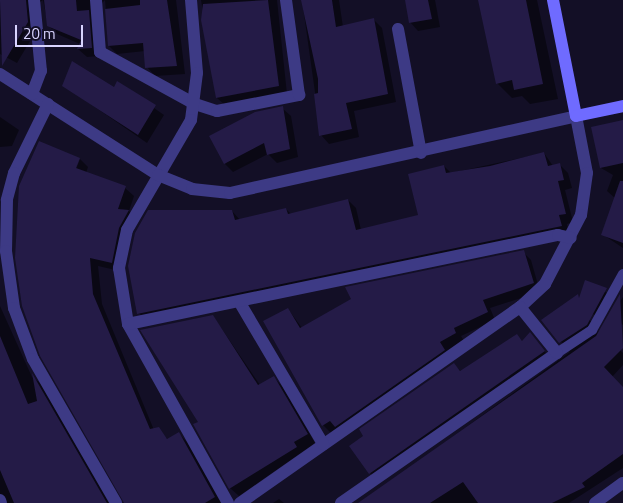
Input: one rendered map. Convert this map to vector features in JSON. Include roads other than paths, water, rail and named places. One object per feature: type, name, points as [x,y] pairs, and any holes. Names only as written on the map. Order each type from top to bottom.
[{"type":"street","points":[[32,94],[41,72],[34,0]]},
{"type":"street","points":[[96,0],[100,52],[195,104],[217,111],[299,95],[286,0]]},
{"type":"street","points":[[192,0],[195,104],[191,120],[127,230],[119,268],[128,324],[228,503]]},
{"type":"street","points":[[240,503],[520,307],[545,284],[571,238],[581,215],[587,173],[553,0]]},
{"type":"street","points":[[398,29],[421,152]]},
{"type":"street","points":[[0,74],[158,175],[192,189],[230,193],[623,106]]},
{"type":"street","points":[[48,104],[14,173],[7,200],[6,251],[14,308],[33,360],[116,503]]},
{"type":"street","points":[[128,324],[240,303],[558,235],[571,238]]},
{"type":"street","points":[[240,303],[323,444]]},
{"type":"street","points":[[341,503],[557,353],[520,307]]},
{"type":"street","points":[[595,503],[623,483]]},
{"type":"lane","points":[[557,353],[592,330],[623,274]]}]
